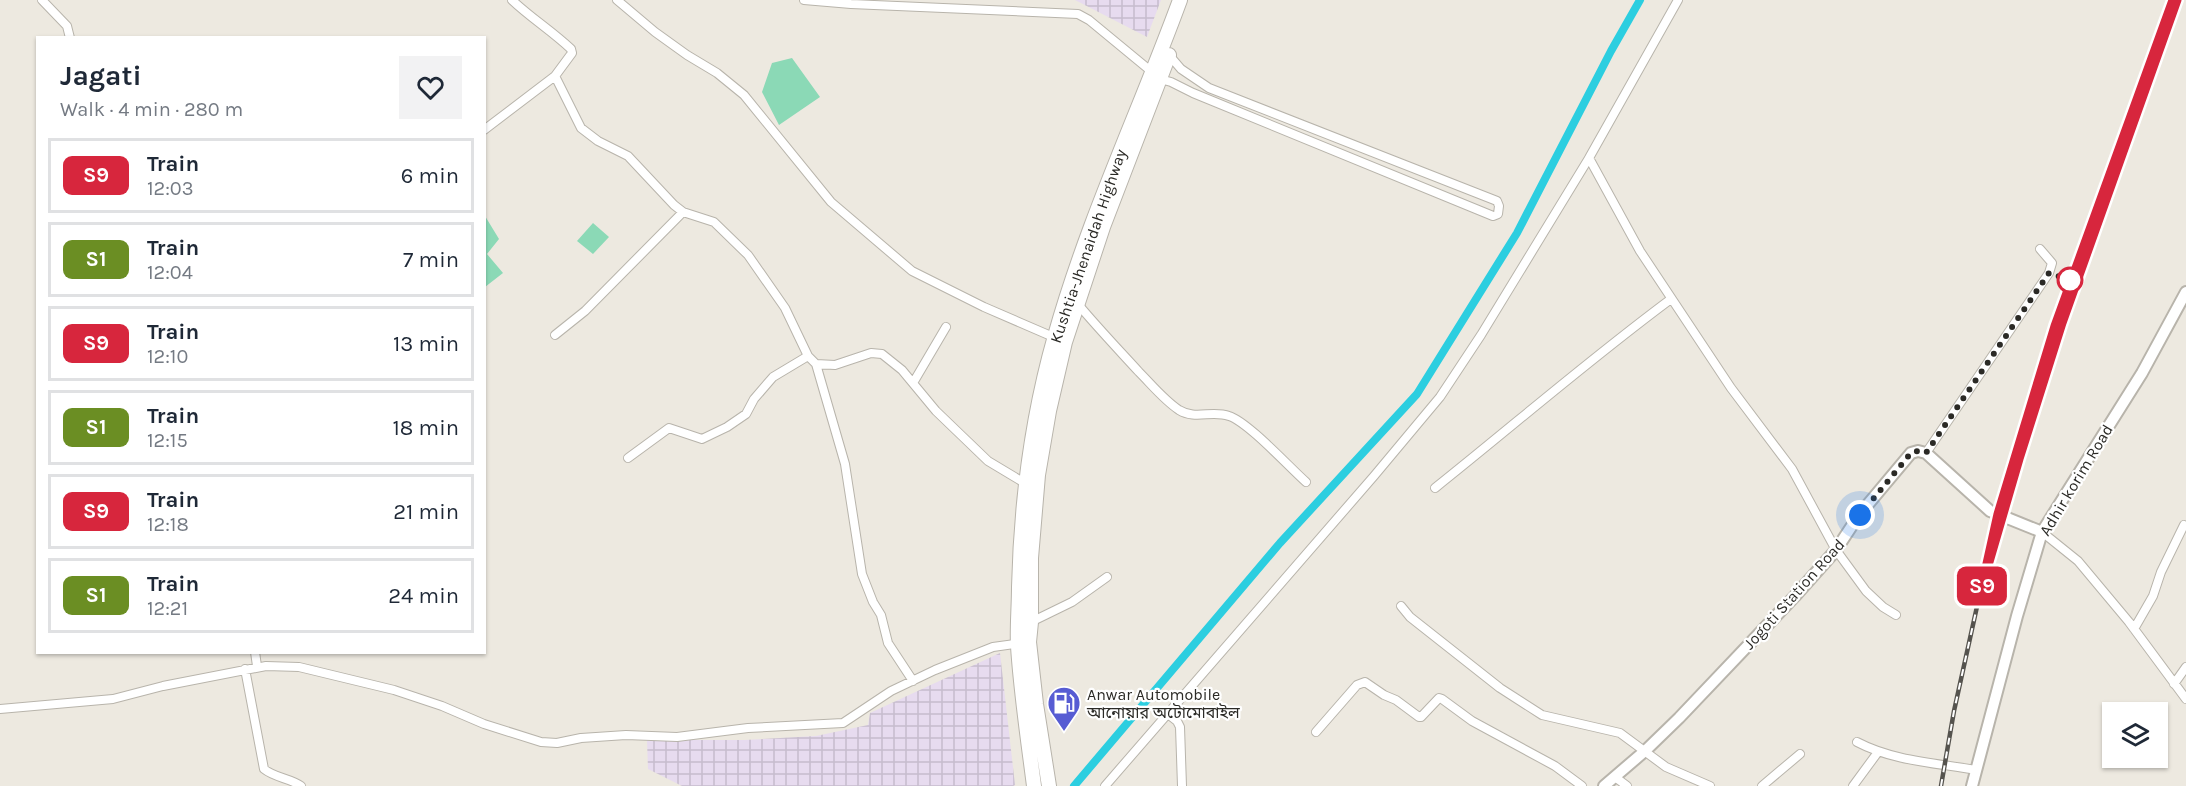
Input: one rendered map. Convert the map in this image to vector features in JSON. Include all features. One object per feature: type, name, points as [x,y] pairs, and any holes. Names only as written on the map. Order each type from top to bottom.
[{"type":"highway","name":"Kushtia-Jhenaidah Highway","points":[[1059,340],[1077,303],[1160,66],[1180,0]]},
{"type":"highway","name":"Kushtia-Jhenaidah Highway","points":[[1034,786],[1023,704],[1020,556],[1048,392],[1059,340],[1092,225],[1190,0]]},
{"type":"highway","name":"Kushtia-Jhenaidah Highway","points":[[1031,487],[1031,622],[1023,643],[1036,704],[1049,785]]},
{"type":"street","points":[[42,0],[67,26],[70,36]]},
{"type":"street","points":[[486,128],[555,76],[572,53],[572,48],[531,18],[512,0]]},
{"type":"street","points":[[617,0],[655,32],[717,73],[744,95],[831,202],[912,271],[984,307],[1059,340]]},
{"type":"street","points":[[804,0],[1078,14],[1160,66],[1171,82],[1193,93],[1493,216],[1498,214],[1497,201],[1209,87],[1181,69],[1160,66]]},
{"type":"street","points":[[1105,786],[1440,397],[1481,335],[1589,158],[1678,0]]},
{"type":"street","points":[[555,76],[581,128],[598,141],[628,156],[683,212],[714,222],[748,255],[784,308],[808,356],[816,364],[845,464],[862,574],[873,603],[881,615],[888,643],[913,681]]},
{"type":"street","points":[[1589,158],[1640,251],[1731,388],[1792,469],[1836,550],[1866,591],[1883,607],[1896,615]]},
{"type":"street","points":[[555,335],[585,311],[683,212]]},
{"type":"street","points":[[2040,249],[2052,263],[2049,273],[1926,453],[1990,511],[2042,531],[2078,561],[2134,629],[2186,699]]},
{"type":"street","name":"Adhir korim Road","points":[[1972,786],[2042,531],[2142,373],[2186,292]]},
{"type":"street","points":[[1435,488],[1603,350],[1671,299]]},
{"type":"street","points":[[1077,303],[1120,352],[1178,409],[1191,415],[1229,416],[1246,426],[1306,482]]},
{"type":"street","points":[[913,383],[946,327]]},
{"type":"street","points":[[816,364],[835,365],[871,353],[882,354],[890,358],[936,411],[988,461],[1031,487]]},
{"type":"street","points":[[628,458],[669,428],[702,439],[727,427],[746,414],[754,399],[773,377],[808,356]]},
{"type":"street","name":"Jogoti Station Road","points":[[1604,786],[1646,750],[1795,596],[1836,550],[1860,515],[1911,453],[1918,451],[1926,453]]},
{"type":"street","points":[[2134,629],[2153,596],[2161,572],[2184,525]]},
{"type":"street","points":[[1031,622],[1072,602],[1107,577]]},
{"type":"street","points":[[1401,606],[1410,617],[1500,688],[1542,715],[1620,734],[1646,750],[1666,767],[1710,786]]},
{"type":"street","points":[[0,710],[113,699],[257,666],[299,667],[394,690],[442,706],[484,724],[544,743],[626,735],[677,737],[748,728],[843,723],[891,692],[913,681],[993,647],[1023,643]]},
{"type":"street","points":[[255,654],[257,666]]},
{"type":"street","points":[[2174,684],[2186,667]]},
{"type":"street","points":[[245,669],[264,769],[271,775],[295,781],[301,786]]},
{"type":"street","points":[[1316,732],[1358,685],[1365,682],[1419,717],[1435,700],[1442,699],[1472,721],[1556,766],[1582,786]]},
{"type":"street","points":[[1167,714],[1177,721],[1180,727],[1182,786]]},
{"type":"street","points":[[1857,742],[1878,752],[1902,758],[1976,770]]},
{"type":"street","points":[[1853,786],[1878,752]]},
{"type":"street","points":[[1762,786],[1800,754]]},
{"type":"street","points":[[1615,777],[1627,786]]},
{"type":"shaded area","points":[[1075,0],[1161,0],[1147,37]]},
{"type":"shaded area","points":[[1000,653],[1015,785],[1013,786],[682,786],[648,769],[647,740],[744,740],[816,736],[868,725],[870,713]]},
{"type":"green space","points":[[792,58],[820,97],[779,125],[762,92],[772,63]]},
{"type":"green space","points":[[486,218],[499,239],[487,254],[503,273],[486,286]]},
{"type":"green space","points":[[593,223],[609,237],[593,254],[577,241]]},
{"type":"waterway","points":[[1074,786],[1280,543],[1417,394],[1517,233],[1611,51],[1640,0]]},
{"type":"railway","points":[[1941,786],[1954,711],[1991,543],[2014,458],[2073,272],[2173,0]]},
{"type":"train","name":"S9","points":[[2173,0],[2055,326],[1998,514],[1982,586],[2062,323],[2177,0]]},
{"type":"place","name":"Anwar Automobile আনোয়ার অটোমোবাইল","points":[[1064,732]]},
{"type":"route","points":[[1860,515],[1911,453],[1914,451],[1926,453],[2049,273],[2070,280]]}]
